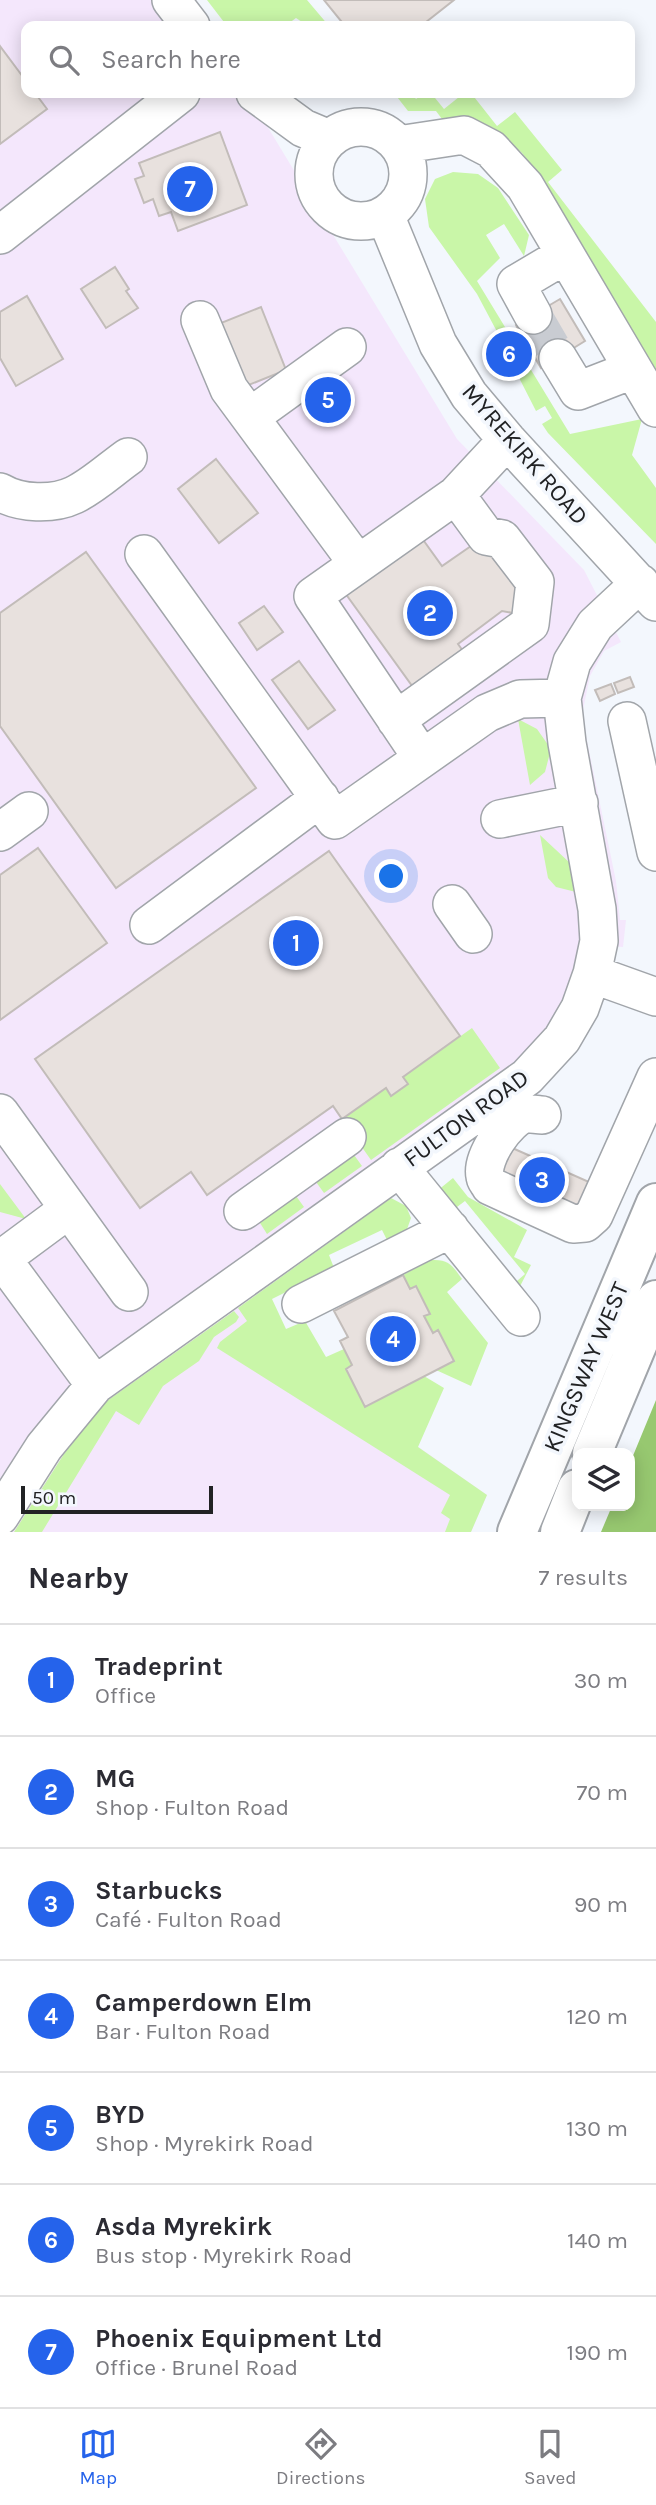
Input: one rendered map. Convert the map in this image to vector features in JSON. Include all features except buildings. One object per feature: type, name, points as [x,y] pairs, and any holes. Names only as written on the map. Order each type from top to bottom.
[{"type":"highway","name":"KINGSWAY WEST","points":[[517,1532],[656,1203]]},
{"type":"highway","name":"KINGSWAY WEST","points":[[594,1448],[656,1300]]},
{"type":"highway","name":"KINGSWAY WEST","points":[[561,1532],[572,1502]]},
{"type":"street","points":[[171,0],[187,21]]},
{"type":"street","points":[[0,235],[175,98]]},
{"type":"street","points":[[263,98],[303,128],[329,139]]},
{"type":"street","points":[[373,128],[398,145],[406,159],[408,175],[405,191],[397,205],[385,215],[372,220],[345,219],[332,212],[323,203],[315,187],[313,170],[318,153],[329,139],[342,130],[373,128]]},
{"type":"street","points":[[398,145],[464,135],[491,149],[525,186],[656,408]]},
{"type":"street","name":"MYREKIRK ROAD","points":[[385,215],[438,344],[468,395],[648,592]]},
{"type":"street","points":[[533,315],[516,284],[565,255]]},
{"type":"street","points":[[200,320],[229,389],[358,564]]},
{"type":"street","points":[[250,417],[347,347]]},
{"type":"street","points":[[558,358],[578,391],[632,370]]},
{"type":"street","points":[[422,758],[313,596],[456,495],[507,440]]},
{"type":"street","points":[[0,492],[22,500],[44,502],[74,495],[128,457]]},
{"type":"street","points":[[396,720],[530,624],[535,582],[502,539],[486,537],[456,495]]},
{"type":"street","points":[[144,554],[335,820],[487,713],[520,699],[562,698]]},
{"type":"street","name":"FULTON ROAD","points":[[0,1516],[44,1447],[95,1385],[327,1217],[527,1077],[562,1040],[580,1008],[592,974],[598,941],[597,909],[567,743],[562,698],[572,662],[595,625],[648,592]]},
{"type":"street","points":[[627,721],[656,852]]},
{"type":"street","points":[[149,925],[320,798]]},
{"type":"street","points":[[500,819],[579,803]]},
{"type":"street","points":[[452,904],[473,934]]},
{"type":"street","points":[[592,974],[656,997]]},
{"type":"street","points":[[542,1115],[525,1114],[500,1134],[486,1165],[485,1176],[490,1186],[573,1224],[585,1223],[594,1215],[656,1077]]},
{"type":"street","points":[[0,1113],[129,1292]]},
{"type":"street","points":[[243,1211],[347,1137]]},
{"type":"street","points":[[399,1167],[521,1317]]},
{"type":"street","points":[[295,1173],[327,1217]]},
{"type":"street","points":[[69,1209],[1,1258],[95,1385]]},
{"type":"street","points":[[302,1304],[450,1229]]},
{"type":"shaded area","points":[[0,0],[190,0],[203,21],[21,21],[21,98],[250,98],[457,439],[584,570],[621,642],[604,651],[590,676],[583,710],[616,881],[620,920],[626,920],[623,947],[610,946],[582,1032],[539,1093],[243,1304],[270,1343],[487,1495],[471,1532],[0,1532]]},
{"type":"green space","points":[[207,0],[307,0],[325,21],[300,21],[296,18],[292,21],[223,21]]},
{"type":"green space","points":[[398,98],[435,98],[444,109],[458,98],[475,98],[497,126],[515,112],[562,170],[548,182],[656,322],[656,374],[543,182],[522,153],[492,127],[442,119],[436,111],[408,111]]},
{"type":"green space","points":[[453,172],[478,174],[498,188],[529,235],[524,256],[504,224],[486,235],[500,258],[477,281],[570,434],[642,419],[632,455],[656,488],[656,544],[548,433],[542,424],[552,418],[545,406],[536,411],[512,364],[518,361],[508,341],[503,343],[477,294],[429,227],[425,199],[435,179]]},
{"type":"green space","points":[[518,719],[537,729],[551,749],[545,772],[530,785]]},
{"type":"green space","points":[[540,835],[570,863],[576,892],[556,887],[548,878]]},
{"type":"green space","points":[[472,1028],[500,1068],[371,1160],[342,1119],[386,1088],[392,1096],[407,1084],[403,1077]]},
{"type":"green space","points":[[349,1148],[362,1166],[324,1193],[311,1175]]},
{"type":"green space","points":[[453,1178],[468,1197],[527,1230],[514,1257],[531,1265],[516,1294],[510,1287],[525,1274],[465,1201],[453,1210],[437,1191]]},
{"type":"green space","points":[[0,1184],[26,1219],[0,1212]]},
{"type":"green space","points":[[291,1189],[304,1207],[267,1234],[255,1215]]},
{"type":"green space","points":[[391,1198],[406,1206],[411,1218],[406,1232],[388,1242],[382,1230],[329,1255],[334,1268],[272,1299],[286,1329],[305,1321],[326,1357],[344,1349],[352,1365],[346,1369],[365,1407],[424,1376],[444,1388],[418,1447],[487,1495],[471,1532],[445,1532],[450,1519],[441,1513],[450,1495],[217,1348],[220,1342],[247,1321],[238,1308]]},
{"type":"green space","points":[[431,1260],[450,1264],[462,1279],[447,1292],[488,1343],[471,1386],[436,1370],[438,1330],[433,1333],[424,1316],[430,1313],[416,1287],[410,1289],[403,1275]]},
{"type":"green space","points":[[234,1311],[239,1317],[236,1322],[214,1337],[199,1361],[163,1386],[139,1425],[116,1411],[42,1532],[14,1532],[64,1454],[104,1403]]},
{"type":"green space","points":[[656,1400],[656,1532],[601,1532],[610,1511],[635,1511],[635,1451]]},
{"type":"tunnel","points":[[533,315],[558,358]]},
{"type":"place","name":"Phoenix Equipment Ltd","points":[[190,189]]},
{"type":"place","name":"Asda Myrekirk","points":[[509,354]]},
{"type":"place","name":"BYD","points":[[328,400]]},
{"type":"place","name":"MG","points":[[430,613]]},
{"type":"place","name":"Tradeprint","points":[[296,943]]},
{"type":"place","name":"Starbucks","points":[[542,1180]]},
{"type":"place","name":"Camperdown Elm","points":[[393,1339]]}]
